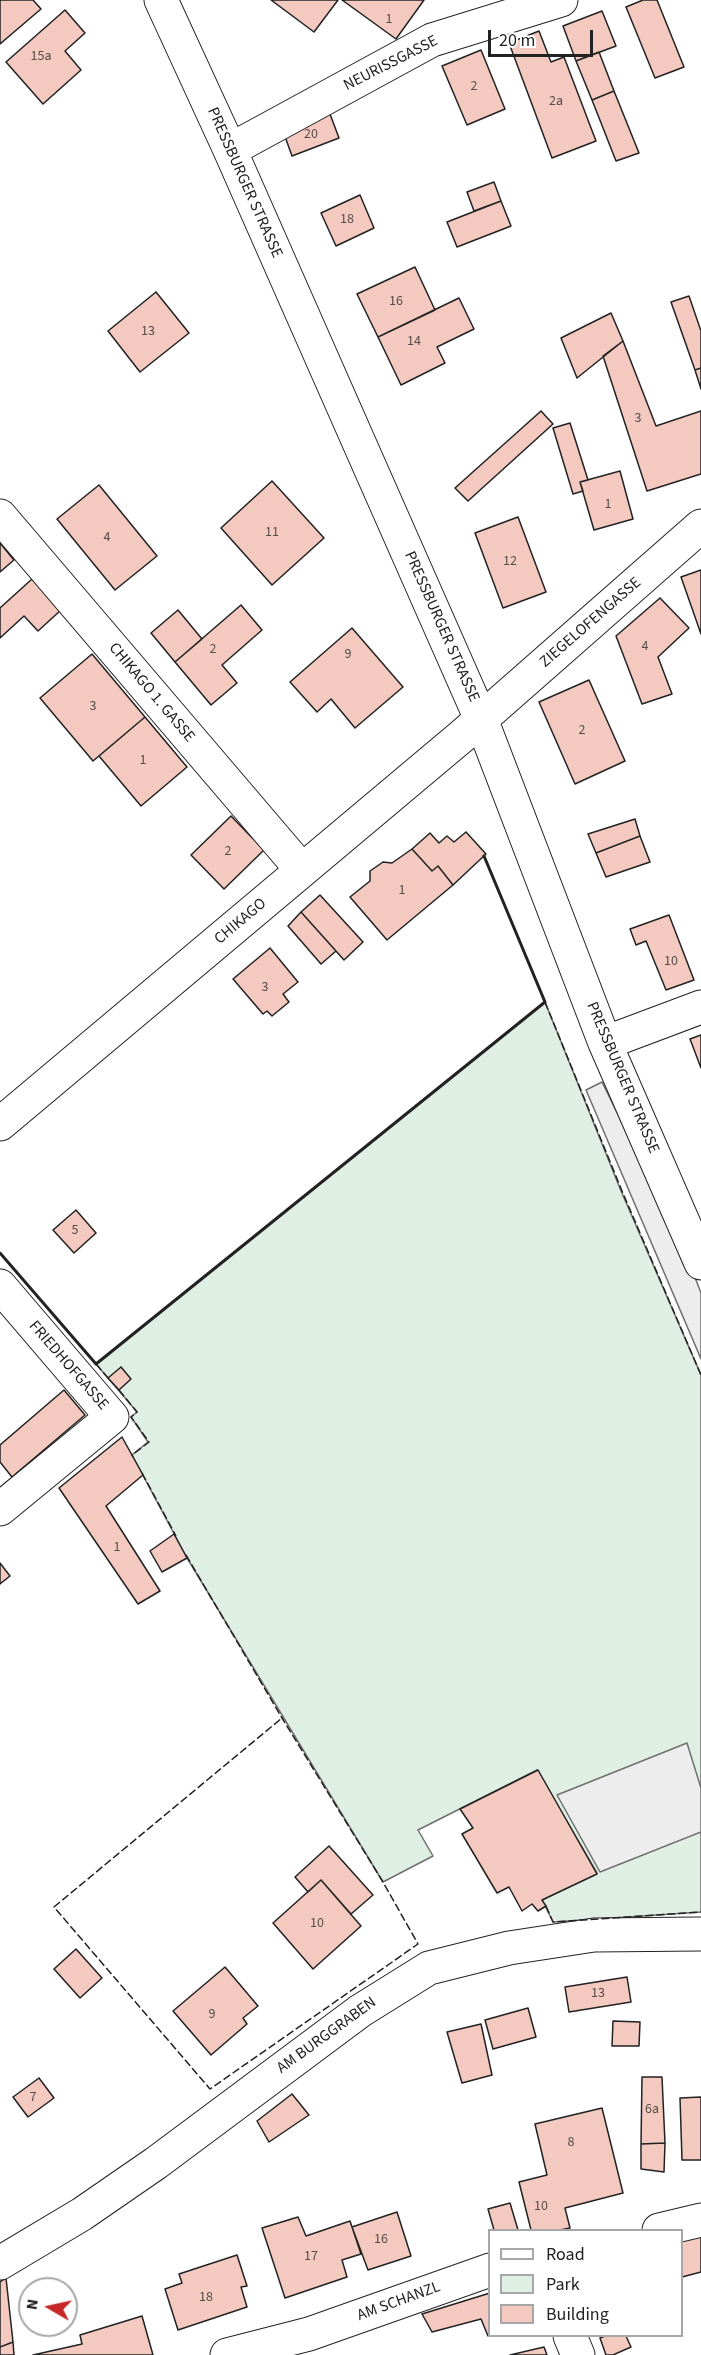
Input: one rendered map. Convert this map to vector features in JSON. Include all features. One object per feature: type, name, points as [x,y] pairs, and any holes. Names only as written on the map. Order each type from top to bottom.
[{"type":"street","name":"PRESSBURGER STRASSE","points":[[161,0],[230,150],[481,719],[605,1043],[701,1263]]},
{"type":"street","name":"NEURISSGASSE","points":[[230,150],[432,40],[561,0]]},
{"type":"street","name":"CHIKAGO 1. GASSE","points":[[0,516],[302,870]]},
{"type":"street","name":"ZIEGELOFENGASSE","points":[[481,719],[701,526]]},
{"type":"street","name":"CHIKAGO","points":[[0,1124],[481,719]]},
{"type":"street","points":[[605,1043],[701,1007]]},
{"type":"street","name":"FRIEDHOFGASSE","points":[[0,1286],[112,1417],[0,1509]]},
{"type":"street","name":"AM BURGGRABEN","points":[[0,2264],[82,2214],[156,2163],[360,2011],[429,1968],[509,1948],[594,1935],[701,1934]]},
{"type":"street","points":[[663,2229],[701,2220]]},
{"type":"street","name":"AM SCHANZL","points":[[227,2355],[314,2345],[488,2270]]},
{"type":"street","points":[[570,2337],[578,2355]]},
{"type":"green space","points":[[545,1002],[621,1191],[701,1375],[701,1912],[553,1922],[542,1900],[597,1873],[537,1770],[418,1830],[433,1856],[383,1882],[187,1558],[132,1455],[148,1442],[131,1417],[137,1412],[96,1364]]},
{"type":"shaded area","points":[[602,1082],[684,1249],[701,1293],[701,1359],[586,1090]]},
{"type":"shaded area","points":[[687,1743],[701,1788],[701,1832],[600,1872],[557,1795]]},
{"type":"building","points":[[0,0],[33,0],[41,9],[0,44]]},
{"type":"building","points":[[271,0],[338,0],[314,32]]},
{"type":"building","points":[[342,0],[424,0],[396,39]]},
{"type":"building","points":[[643,0],[657,0],[684,67],[655,78],[626,7]]},
{"type":"building","points":[[65,10],[85,33],[65,51],[81,70],[43,104],[6,62]]},
{"type":"building","points":[[602,11],[616,46],[576,61],[563,26]]},
{"type":"building","points":[[539,31],[551,62],[564,57],[596,141],[552,158],[509,43]]},
{"type":"building","points":[[481,50],[505,109],[467,125],[442,66]]},
{"type":"building","points":[[599,52],[614,91],[592,100],[576,61]]},
{"type":"building","points":[[614,91],[639,153],[616,161],[592,100]]},
{"type":"building","points":[[330,114],[339,138],[292,156],[283,131]]},
{"type":"building","points":[[494,182],[501,201],[474,211],[467,192]]},
{"type":"building","points":[[360,195],[374,228],[336,246],[321,213]]},
{"type":"building","points":[[501,201],[511,226],[457,247],[447,222]]},
{"type":"building","points":[[415,267],[435,310],[378,337],[357,294]]},
{"type":"building","points":[[156,292],[189,333],[140,372],[108,331]]},
{"type":"building","points":[[689,296],[701,331],[701,368],[695,370],[671,302]]},
{"type":"building","points":[[459,298],[474,329],[437,347],[445,363],[401,385],[378,337]]},
{"type":"building","points":[[611,313],[623,341],[577,378],[561,338]]},
{"type":"building","points":[[623,341],[656,426],[701,411],[701,474],[647,491],[603,356]]},
{"type":"building","points":[[701,368],[701,389],[695,370]]},
{"type":"building","points":[[541,411],[553,424],[468,501],[455,488]]},
{"type":"building","points":[[570,423],[588,480],[580,482],[583,491],[573,494],[553,428]]},
{"type":"building","points":[[620,471],[633,519],[594,530],[580,482]]},
{"type":"building","points":[[272,481],[324,538],[272,585],[221,528]]},
{"type":"building","points":[[99,485],[157,556],[115,590],[57,519]]},
{"type":"building","points":[[518,517],[546,592],[503,608],[475,533]]},
{"type":"building","points":[[0,543],[14,560],[0,572]]},
{"type":"building","points":[[701,570],[701,634],[681,577]]},
{"type":"building","points":[[32,579],[61,610],[38,631],[24,616],[0,638],[0,608]]},
{"type":"building","points":[[660,598],[689,628],[658,657],[672,694],[642,704],[616,636]]},
{"type":"building","points":[[241,605],[262,630],[222,665],[237,683],[211,705],[175,662]]},
{"type":"building","points":[[178,610],[202,639],[175,662],[151,633]]},
{"type":"building","points":[[352,628],[403,687],[355,728],[331,699],[317,712],[290,682]]},
{"type":"building","points":[[92,654],[145,717],[93,761],[40,698]]},
{"type":"building","points":[[589,680],[625,761],[575,784],[539,702]]},
{"type":"building","points":[[145,717],[187,767],[141,806],[99,756]]},
{"type":"building","points":[[231,816],[264,850],[224,889],[191,855]]},
{"type":"building","points":[[635,819],[640,836],[596,853],[588,834]]},
{"type":"building","points":[[466,832],[486,854],[453,885],[438,866],[432,871],[412,849],[430,833],[439,843],[447,836],[454,842]]},
{"type":"building","points":[[640,836],[650,862],[606,877],[596,853]]},
{"type":"building","points":[[412,849],[432,871],[438,866],[453,885],[387,940],[350,897],[370,881],[370,871],[383,862],[392,863]]},
{"type":"building","points":[[320,895],[363,942],[344,960],[301,912]]},
{"type":"building","points":[[301,912],[336,951],[321,964],[288,926]]},
{"type":"building","points":[[669,915],[694,980],[666,990],[646,941],[636,945],[630,929]]},
{"type":"building","points":[[270,948],[298,982],[283,994],[289,1002],[272,1016],[267,1011],[263,1014],[233,979]]},
{"type":"building","points":[[701,1035],[701,1068],[690,1039]]},
{"type":"building","points":[[76,1210],[96,1233],[74,1253],[53,1230]]},
{"type":"building","points":[[121,1367],[131,1379],[119,1390],[108,1378]]},
{"type":"building","points":[[64,1390],[85,1415],[12,1477],[0,1462],[0,1445]]},
{"type":"building","points":[[122,1437],[143,1475],[106,1506],[160,1591],[138,1604],[59,1488]]},
{"type":"building","points":[[174,1534],[187,1558],[162,1572],[150,1551]]},
{"type":"building","points":[[0,1563],[10,1576],[0,1584]]},
{"type":"building","points":[[538,1770],[597,1874],[542,1900],[546,1906],[538,1911],[532,1904],[522,1911],[509,1887],[497,1893],[462,1834],[473,1828],[460,1809]]},
{"type":"building","points":[[329,1846],[373,1895],[351,1914],[321,1880],[308,1892],[295,1877]]},
{"type":"building","points":[[321,1880],[361,1926],[313,1969],[273,1923]]},
{"type":"building","points":[[76,1949],[102,1978],[80,1998],[54,1969]]},
{"type":"building","points":[[225,1967],[258,2006],[243,2018],[247,2024],[211,2055],[173,2011]]},
{"type":"building","points":[[627,1977],[631,2002],[569,2012],[565,1987]]},
{"type":"building","points":[[528,2008],[536,2037],[493,2049],[485,2020]]},
{"type":"building","points":[[613,2021],[640,2022],[639,2046],[612,2046]]},
{"type":"building","points":[[481,2024],[492,2075],[462,2083],[447,2032]]},
{"type":"building","points":[[642,2077],[662,2077],[665,2143],[641,2144]]},
{"type":"building","points":[[39,2078],[54,2098],[28,2117],[13,2097]]},
{"type":"building","points":[[292,2094],[309,2115],[269,2142],[257,2121]]},
{"type":"building","points":[[701,2097],[701,2160],[682,2160],[680,2098]]},
{"type":"building","points":[[602,2108],[623,2193],[565,2208],[570,2228],[531,2229],[519,2182],[547,2175],[535,2124]]},
{"type":"building","points":[[665,2143],[664,2172],[641,2169],[641,2144]]},
{"type":"building","points":[[510,2203],[518,2229],[494,2229],[488,2209]]},
{"type":"building","points":[[397,2212],[411,2256],[368,2270],[352,2227]]},
{"type":"building","points":[[298,2217],[306,2236],[350,2221],[361,2254],[342,2260],[347,2277],[285,2298],[262,2228]]},
{"type":"building","points":[[701,2236],[701,2272],[683,2277],[683,2241]]},
{"type":"building","points":[[237,2255],[247,2286],[241,2287],[247,2307],[178,2330],[165,2289],[182,2283],[179,2274]]},
{"type":"building","points":[[6,2278],[13,2342],[0,2347],[0,2282]]},
{"type":"building","points":[[488,2294],[488,2336],[481,2319],[432,2332],[422,2314]]},
{"type":"building","points":[[142,2316],[153,2355],[33,2355],[82,2344],[80,2335]]},
{"type":"building","points":[[626,2337],[631,2347],[613,2355],[606,2355],[600,2338]]},
{"type":"building","points":[[13,2342],[14,2355],[0,2355],[0,2347]]},
{"type":"building","points":[[544,2347],[547,2355],[510,2355]]},
{"type":"fence","points":[[545,1002],[622,1191],[701,1375]]},
{"type":"fence","points":[[96,1364],[108,1378]]},
{"type":"fence","points":[[119,1390],[137,1412],[131,1417],[149,1442],[132,1455],[133,1457]]},
{"type":"fence","points":[[142,1473],[176,1536]]},
{"type":"fence","points":[[186,1555],[418,1944],[210,2089],[54,1907],[282,1718]]},
{"type":"fence","points":[[546,1906],[553,1922],[701,1912]]},
{"type":"wall","points":[[0,1253],[96,1364],[545,1002],[484,856]]}]
